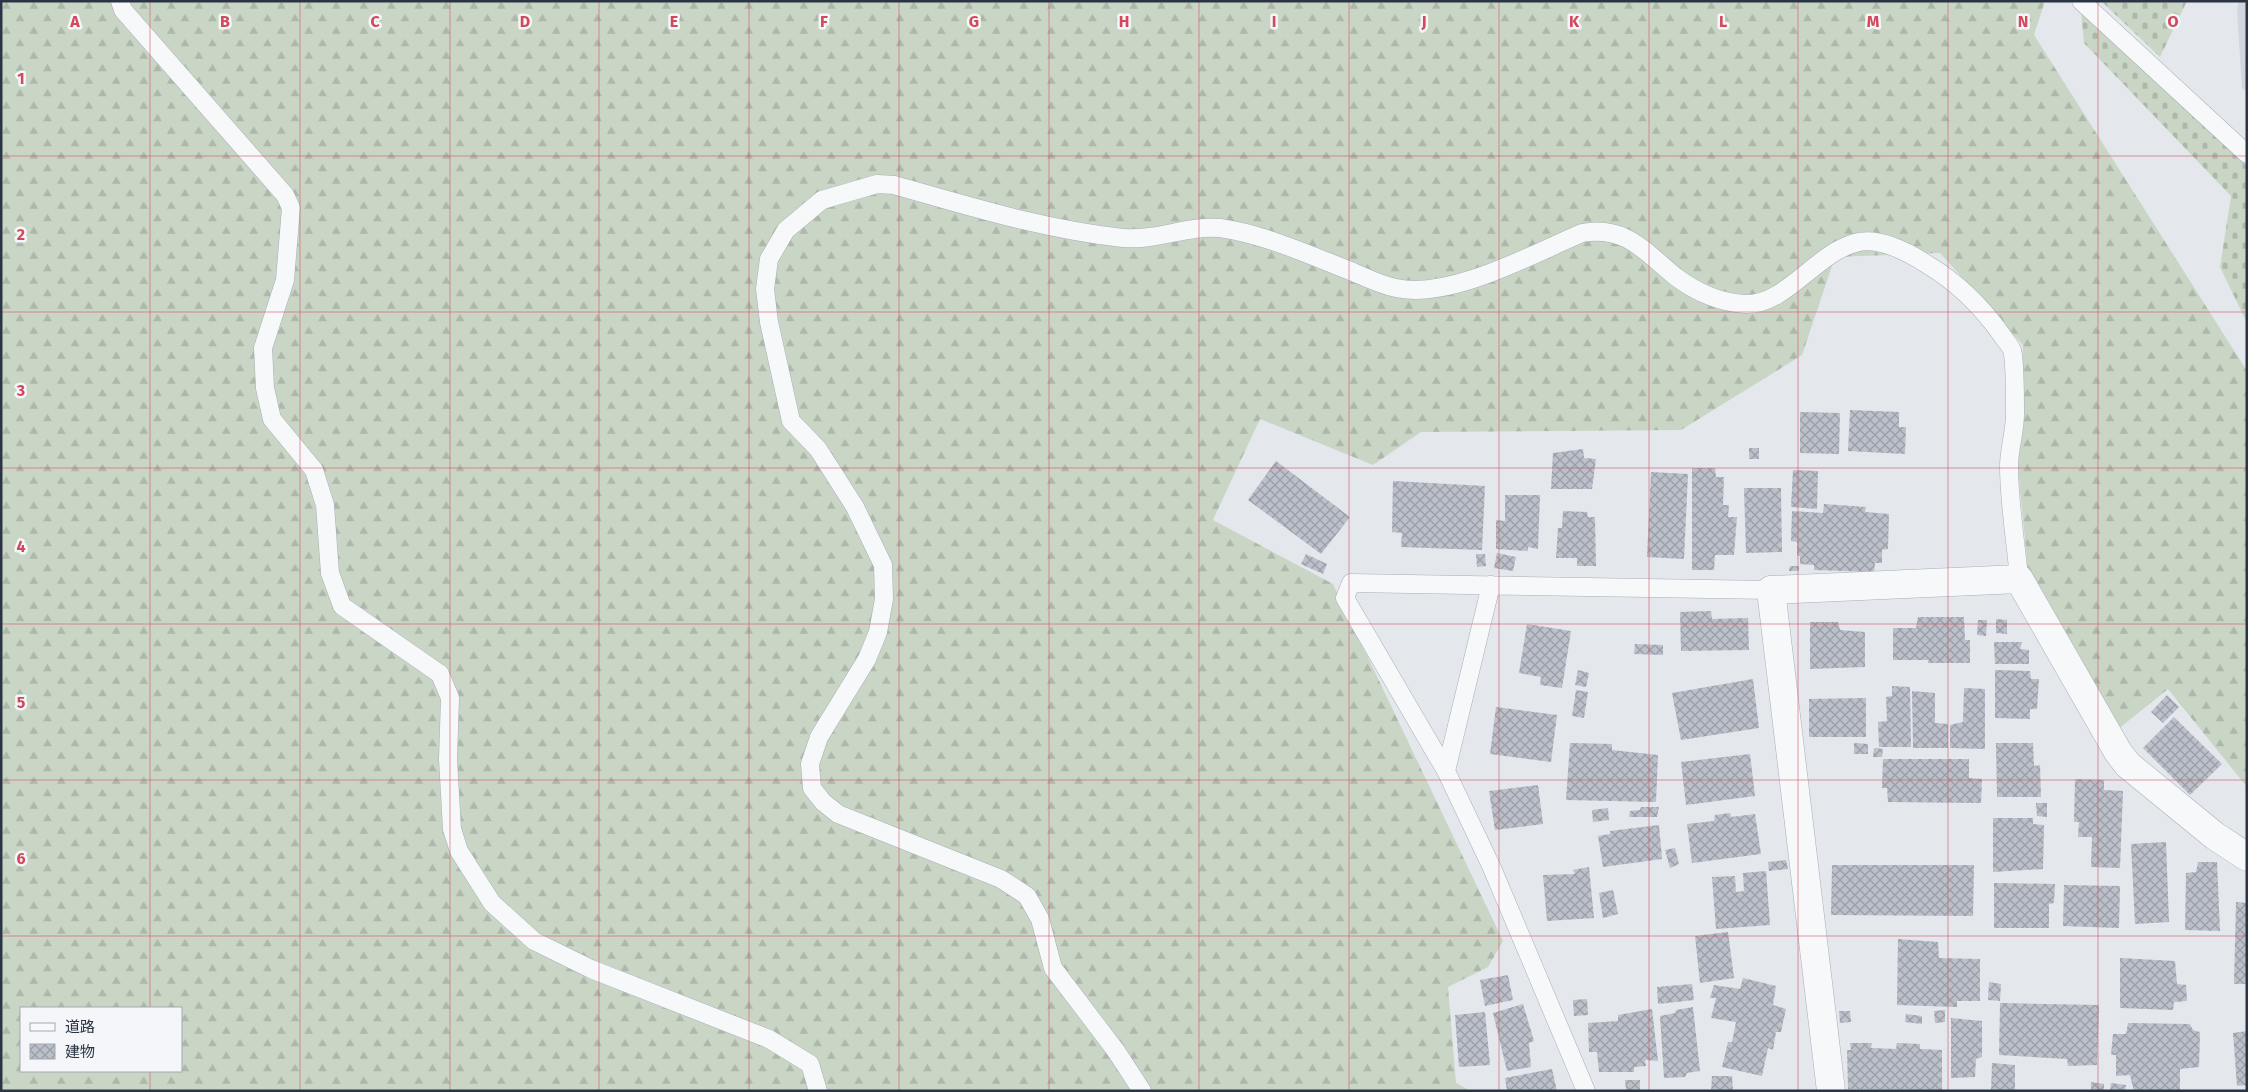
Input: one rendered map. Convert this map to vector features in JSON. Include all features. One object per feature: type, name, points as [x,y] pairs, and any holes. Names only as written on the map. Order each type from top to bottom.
[{"type":"street","points":[[1831,1091],[1771,590],[2019,579],[2118,752],[2128,765],[2215,836],[2247,857]]},
{"type":"lane","points":[[120,1],[123,10],[285,194],[291,208],[285,280],[263,348],[265,388],[272,420],[314,470],[325,505],[330,573],[342,606],[440,674],[450,698],[448,758],[452,829],[459,851],[492,903],[534,941],[591,969],[770,1039],[810,1064],[818,1091]]},
{"type":"lane","points":[[2081,1],[2247,154]]},
{"type":"lane","points":[[1142,1091],[1116,1051],[1053,968],[1040,919],[1027,896],[1001,879],[838,814],[823,802],[812,788],[810,764],[819,737],[867,659],[878,632],[884,599],[883,565],[855,507],[818,449],[792,421],[769,322],[765,289],[769,259],[786,230],[822,200],[850,190],[877,184],[894,185],[1065,230],[1108,236],[1155,237],[1193,230],[1219,228],[1301,252],[1396,288],[1416,289],[1446,288],[1582,233],[1598,230],[1614,232],[1642,247],[1677,278],[1722,302],[1748,304],[1762,302],[1790,288],[1819,260],[1855,243],[1880,241],[1924,262],[1951,278],[1985,311],[2012,350],[2015,415],[2009,466],[2019,579]]},
{"type":"lane","points":[[1586,1091],[1492,868],[1446,771],[1345,598],[1351,583],[1771,590]]},
{"type":"lane","points":[[1446,771],[1491,585]]},
{"type":"shaded area","points":[[2239,1],[2247,1],[2247,92],[2242,88],[2237,11]]},
{"type":"green space","points":[[1,1],[2045,1],[2034,35],[2247,371],[2247,787],[2168,689],[2112,734],[2030,590],[2018,469],[2023,345],[1940,253],[1835,257],[1802,355],[1681,430],[1421,432],[1373,465],[1260,419],[1213,520],[1333,584],[1503,941],[1488,967],[1448,987],[1456,1083],[1471,1091],[1,1091]]},
{"type":"green space","points":[[2101,1],[2187,1],[2160,57]]},
{"type":"green space","points":[[2081,12],[2247,166],[2247,323],[2220,267],[2231,196],[2084,43]]},
{"type":"building","points":[[1850,410],[1899,412],[1899,427],[1906,427],[1905,454],[1848,451]]},
{"type":"building","points":[[1800,412],[1840,413],[1839,454],[1800,453]]},
{"type":"building","points":[[1749,448],[1759,448],[1759,459],[1749,459]]},
{"type":"building","points":[[1583,449],[1584,458],[1596,459],[1592,489],[1551,489],[1553,453]]},
{"type":"building","points":[[1276,461],[1350,517],[1321,554],[1248,500]]},
{"type":"building","points":[[1692,468],[1715,468],[1716,477],[1724,477],[1723,505],[1729,505],[1728,517],[1737,517],[1734,555],[1715,555],[1714,570],[1692,570]]},
{"type":"building","points":[[1793,470],[1818,471],[1817,509],[1791,507]]},
{"type":"building","points":[[1651,472],[1688,474],[1684,559],[1647,557]]},
{"type":"building","points":[[1393,481],[1485,486],[1482,550],[1401,547],[1402,533],[1392,532]]},
{"type":"building","points":[[1744,488],[1781,488],[1782,552],[1746,553]]},
{"type":"building","points":[[1505,495],[1540,495],[1538,549],[1528,547],[1528,551],[1496,549],[1496,520],[1505,521]]},
{"type":"building","points":[[1824,504],[1866,507],[1865,512],[1889,514],[1888,549],[1882,550],[1882,563],[1875,563],[1874,572],[1814,570],[1814,565],[1800,564],[1800,556],[1797,556],[1797,542],[1791,541],[1792,511],[1823,513]]},
{"type":"building","points":[[1563,511],[1587,512],[1588,517],[1595,517],[1596,566],[1577,566],[1577,558],[1556,558],[1558,528],[1562,528]]},
{"type":"building","points":[[1497,553],[1516,557],[1513,571],[1494,568]]},
{"type":"building","points":[[1306,554],[1327,564],[1323,574],[1301,564]]},
{"type":"building","points":[[1476,554],[1485,554],[1486,566],[1477,567]]},
{"type":"building","points":[[1790,566],[1799,566],[1799,571],[1789,571]]},
{"type":"building","points":[[1711,611],[1712,619],[1748,618],[1749,650],[1681,651],[1680,612]]},
{"type":"building","points":[[1918,617],[1964,617],[1965,640],[1970,640],[1970,663],[1928,663],[1929,660],[1893,660],[1893,628],[1916,628]]},
{"type":"building","points":[[1996,619],[2007,620],[2007,634],[1996,633]]},
{"type":"building","points":[[1978,620],[1987,620],[1986,636],[1977,635]]},
{"type":"building","points":[[1810,622],[1838,622],[1840,630],[1865,632],[1865,667],[1810,669]]},
{"type":"building","points":[[1527,624],[1571,631],[1562,688],[1540,685],[1541,677],[1519,673]]},
{"type":"building","points":[[1994,642],[2022,642],[2020,649],[2029,650],[2029,664],[1995,664]]},
{"type":"building","points":[[1635,644],[1663,645],[1663,655],[1634,654]]},
{"type":"building","points":[[1578,670],[1589,673],[1586,687],[1575,685]]},
{"type":"building","points":[[1995,670],[2030,671],[2031,679],[2039,679],[2037,709],[2030,709],[2030,719],[1995,718]]},
{"type":"building","points":[[1753,679],[1759,728],[1681,740],[1672,693]]},
{"type":"building","points":[[1892,686],[1910,687],[1911,747],[1879,747],[1878,722],[1887,721],[1886,697],[1892,696]]},
{"type":"building","points":[[1964,688],[1985,689],[1985,749],[1950,748],[1950,725],[1963,722]]},
{"type":"building","points":[[1576,690],[1588,692],[1584,718],[1572,716]]},
{"type":"building","points":[[1912,691],[1935,693],[1935,723],[1948,724],[1948,748],[1913,748]]},
{"type":"building","points":[[2167,695],[2179,707],[2163,723],[2151,712]]},
{"type":"building","points":[[1866,698],[1866,737],[1809,737],[1809,699]]},
{"type":"building","points":[[1496,707],[1557,715],[1551,762],[1490,754]]},
{"type":"building","points":[[2174,717],[2222,764],[2190,795],[2143,748]]},
{"type":"building","points":[[1570,743],[1612,744],[1612,750],[1658,755],[1656,802],[1566,800]]},
{"type":"building","points":[[1854,743],[1868,744],[1868,754],[1854,754]]},
{"type":"building","points":[[1996,743],[2033,743],[2034,766],[2040,765],[2041,797],[1997,797]]},
{"type":"building","points":[[1874,748],[1883,749],[1882,757],[1873,757]]},
{"type":"building","points":[[1750,754],[1755,796],[1686,805],[1681,762]]},
{"type":"building","points":[[1883,759],[1969,759],[1969,778],[1982,779],[1981,803],[1888,802],[1887,788],[1882,788]]},
{"type":"building","points":[[2075,779],[2104,780],[2104,790],[2123,791],[2120,868],[2091,867],[2092,837],[2078,837],[2079,822],[2074,822]]},
{"type":"building","points":[[1538,785],[1543,824],[1495,830],[1489,791]]},
{"type":"building","points":[[2036,803],[2047,803],[2047,817],[2037,816]]},
{"type":"building","points":[[1641,807],[1659,807],[1657,817],[1629,817],[1630,811],[1640,810]]},
{"type":"building","points":[[1608,808],[1609,820],[1593,822],[1592,810]]},
{"type":"building","points":[[1730,813],[1731,817],[1755,814],[1761,854],[1692,863],[1687,824],[1714,821],[1715,815]]},
{"type":"building","points":[[1993,818],[2033,818],[2033,824],[2044,825],[2043,869],[1993,872]]},
{"type":"building","points":[[1659,825],[1662,859],[1603,867],[1598,836],[1610,834],[1610,831]]},
{"type":"building","points":[[2166,842],[2169,922],[2135,924],[2131,844]]},
{"type":"building","points":[[1675,848],[1679,864],[1670,868],[1665,850]]},
{"type":"building","points":[[1786,860],[1788,869],[1769,871],[1768,862]]},
{"type":"building","points":[[2198,862],[2217,862],[2220,931],[2185,930],[2186,873],[2196,872]]},
{"type":"building","points":[[1832,865],[1974,865],[1973,916],[1831,915]]},
{"type":"building","points":[[1589,867],[1594,918],[1547,921],[1543,875],[1575,874],[1573,870]]},
{"type":"building","points":[[1766,871],[1770,925],[1716,929],[1712,877],[1735,876],[1736,892],[1744,891],[1743,873]]},
{"type":"building","points":[[1994,883],[2055,884],[2054,903],[2049,904],[2049,928],[1994,928]]},
{"type":"building","points":[[2064,885],[2120,886],[2119,928],[2063,926]]},
{"type":"building","points":[[1613,890],[1618,914],[1603,918],[1599,893]]},
{"type":"building","points":[[2236,902],[2247,903],[2247,984],[2234,984]]},
{"type":"building","points":[[1728,932],[1734,978],[1700,983],[1695,936]]},
{"type":"building","points":[[1898,939],[1938,942],[1939,958],[1980,959],[1980,1001],[1957,1001],[1957,1007],[1897,1005]]},
{"type":"building","points":[[2120,958],[2175,961],[2177,984],[2186,985],[2187,1001],[2174,1002],[2173,1010],[2120,1008]]},
{"type":"building","points":[[1508,975],[1513,1000],[1485,1006],[1480,980]]},
{"type":"building","points":[[1743,978],[1776,986],[1773,1005],[1786,1009],[1781,1032],[1776,1032],[1773,1050],[1768,1048],[1762,1076],[1722,1067],[1728,1042],[1732,1042],[1736,1022],[1711,1018],[1716,998],[1710,998],[1714,985],[1740,989]]},
{"type":"building","points":[[1989,982],[2001,984],[2000,1001],[1988,1000]]},
{"type":"building","points":[[1692,984],[1694,1000],[1658,1004],[1657,987]]},
{"type":"building","points":[[1587,999],[1588,1015],[1574,1016],[1573,1000]]},
{"type":"building","points":[[2000,1003],[2099,1005],[2097,1065],[2068,1066],[2067,1059],[1999,1055]]},
{"type":"building","points":[[1523,1004],[1534,1041],[1529,1043],[1531,1067],[1507,1071],[1493,1013]]},
{"type":"building","points":[[1693,1007],[1700,1071],[1687,1073],[1685,1077],[1664,1078],[1660,1016],[1675,1013],[1676,1010]]},
{"type":"building","points":[[1652,1009],[1658,1061],[1645,1060],[1646,1066],[1634,1067],[1634,1072],[1599,1072],[1597,1052],[1589,1052],[1588,1023],[1618,1021],[1618,1015]]},
{"type":"building","points":[[1945,1010],[1945,1022],[1935,1023],[1934,1011]]},
{"type":"building","points":[[1839,1011],[1850,1011],[1851,1022],[1840,1023]]},
{"type":"building","points":[[1485,1012],[1490,1065],[1459,1067],[1455,1015]]},
{"type":"building","points":[[1906,1014],[1922,1016],[1922,1024],[1905,1022]]},
{"type":"building","points":[[1951,1018],[1982,1021],[1982,1057],[1976,1059],[1975,1077],[1951,1078]]},
{"type":"building","points":[[2128,1023],[2190,1024],[2193,1030],[2200,1032],[2199,1067],[2180,1069],[2180,1091],[2134,1091],[2130,1075],[2116,1076],[2116,1055],[2111,1055],[2113,1034],[2126,1034]]},
{"type":"building","points":[[2247,1031],[2247,1085],[2237,1086],[2233,1033]]},
{"type":"building","points":[[1850,1043],[1872,1043],[1871,1048],[1896,1049],[1897,1043],[1920,1044],[1920,1049],[1942,1050],[1942,1090],[1848,1089],[1847,1050],[1851,1050]]},
{"type":"building","points":[[1992,1063],[2015,1065],[2015,1091],[1991,1091]]},
{"type":"building","points":[[1552,1069],[1557,1091],[1507,1091],[1505,1078]]},
{"type":"building","points":[[1712,1076],[1732,1076],[1733,1091],[1711,1091]]},
{"type":"building","points":[[1625,1080],[1640,1080],[1640,1090],[1626,1090]]},
{"type":"building","points":[[2091,1082],[2104,1084],[2104,1091],[2091,1091]]},
{"type":"building","points":[[2111,1083],[2126,1085],[2125,1091],[2110,1091]]}]
